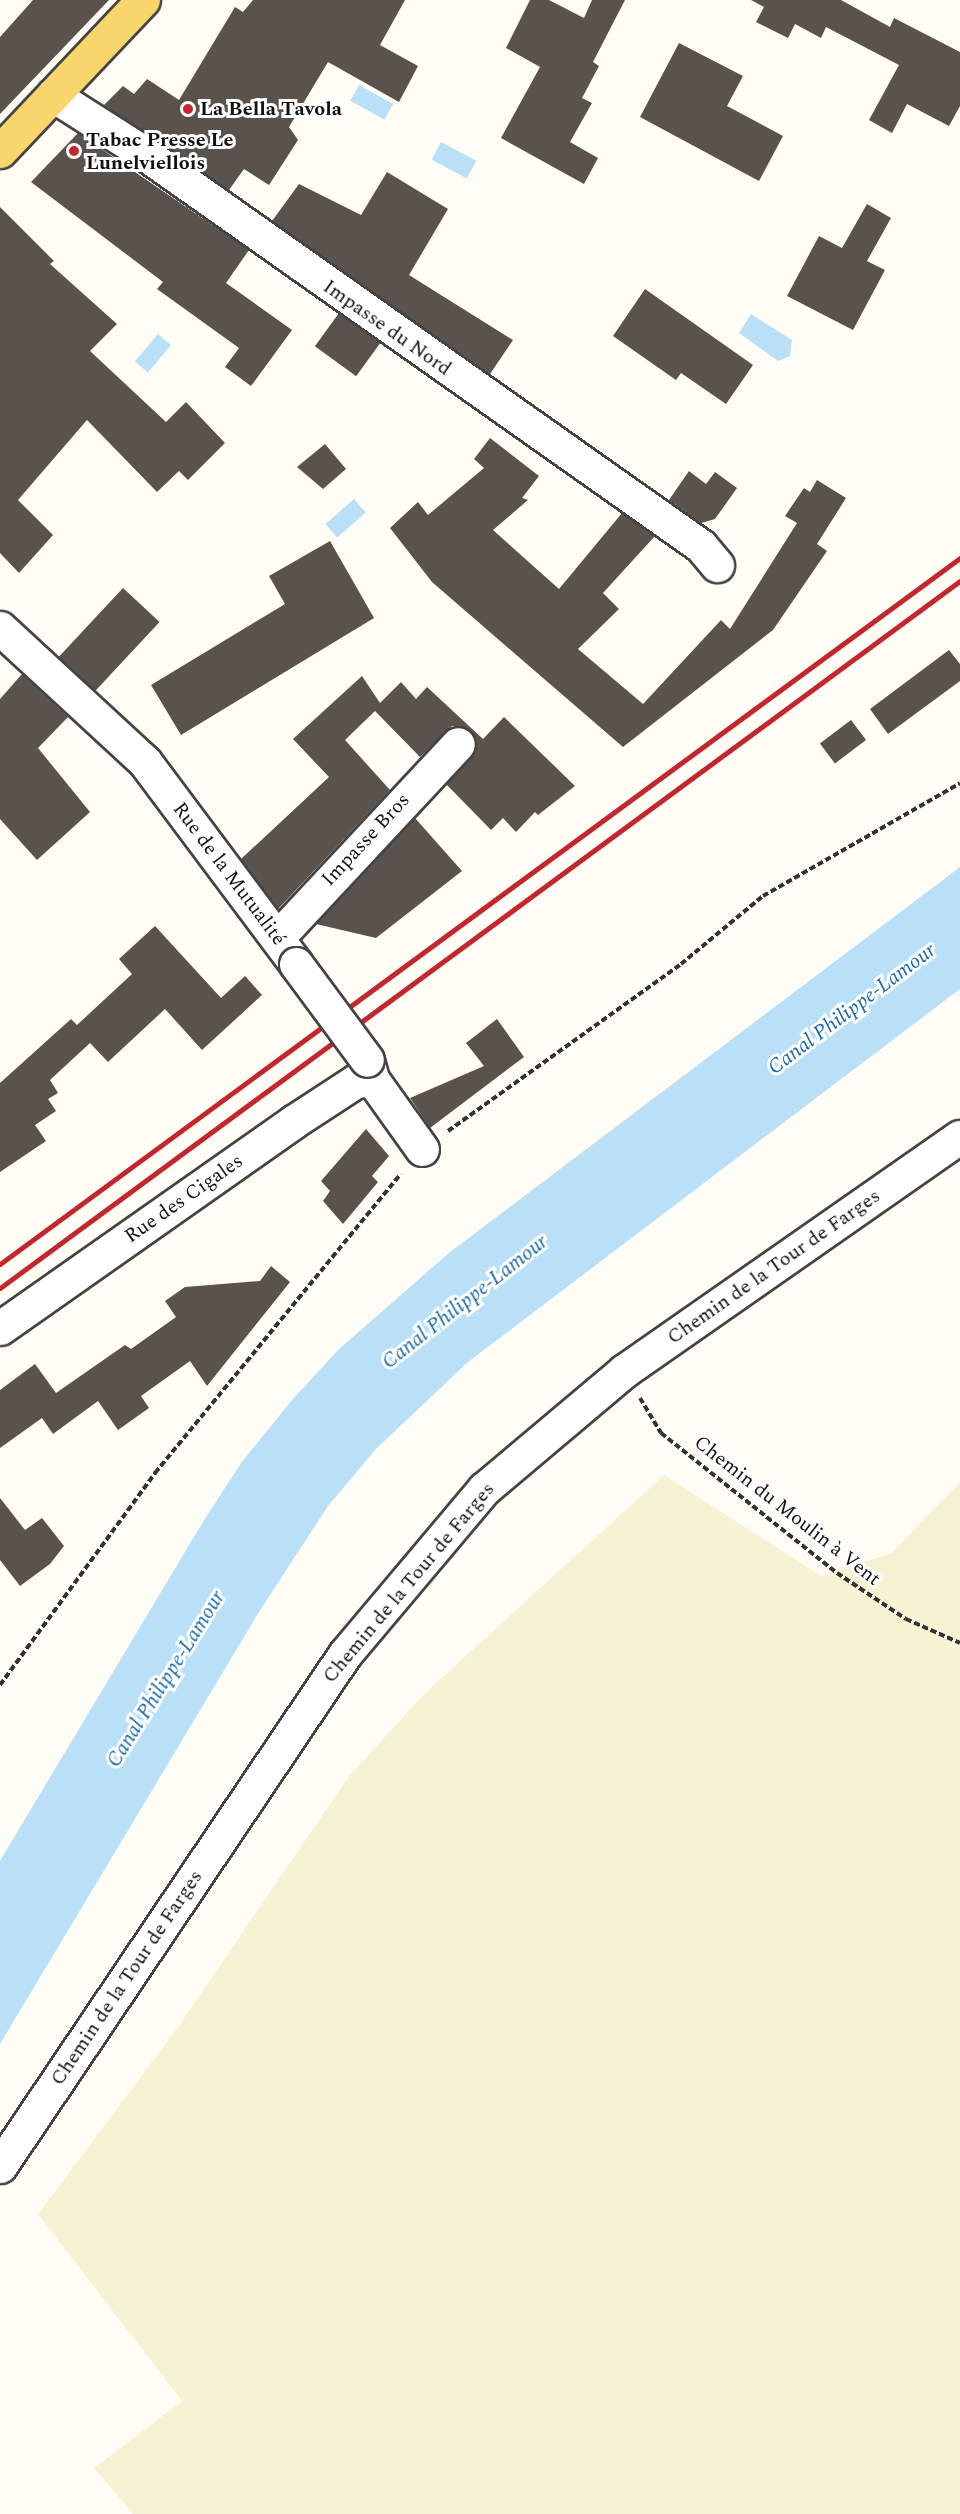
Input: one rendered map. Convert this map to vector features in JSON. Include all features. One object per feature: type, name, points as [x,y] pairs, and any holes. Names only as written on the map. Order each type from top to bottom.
[{"type":"main road","points":[[0,151],[143,0]]},
{"type":"street","name":"Impasse du Nord","points":[[53,95],[141,151],[701,546],[717,565]]},
{"type":"street","name":"Rue de la Mutualité","points":[[0,628],[145,762],[296,964],[422,1149]]},
{"type":"street","name":"Impasse Bros","points":[[277,938],[458,744]]},
{"type":"street","name":"Rue des Cigales","points":[[0,1328],[370,1070]]},
{"type":"street","name":"Chemin de la Tour de Farges","points":[[0,2166],[345,1654],[484,1490],[624,1371],[960,1137]]},
{"type":"path","points":[[0,1685],[163,1464],[422,1149],[681,964],[763,896],[960,783]]},
{"type":"path","name":"Chemin du Moulin à Vent","points":[[624,1371],[661,1432],[837,1573],[906,1619],[960,1643]]},
{"type":"shaded area","points":[[664,1475],[821,1576],[891,1553],[960,1482],[960,2514],[133,2514],[94,2468],[182,2401],[38,2214],[178,2027],[349,1776],[424,1694]]},
{"type":"water","points":[[359,85],[393,104],[384,120],[350,101]]},
{"type":"water","points":[[441,142],[476,161],[467,178],[432,160]]},
{"type":"water","points":[[751,314],[792,340],[790,356],[778,361],[739,333]]},
{"type":"water","points":[[158,334],[171,345],[148,373],[135,362]]},
{"type":"water","points":[[354,499],[366,513],[337,538],[325,524]]},
{"type":"water","name":"Canal Philippe-Lamour","points":[[960,867],[960,989],[468,1362],[376,1449],[328,1506],[259,1612],[0,2044],[0,1861],[201,1525],[241,1463],[292,1400],[339,1349],[450,1252]]},
{"type":"building","points":[[33,0],[109,0],[0,114],[0,37]]},
{"type":"building","points":[[253,0],[405,0],[380,45],[418,66],[399,102],[328,62],[289,127],[298,140],[269,185],[244,169],[229,190],[104,105],[123,86],[134,94],[147,79],[179,100],[235,7],[243,12]]},
{"type":"building","points":[[530,0],[549,0],[584,18],[592,0],[625,0],[593,62],[599,66],[582,98],[592,103],[570,142],[598,158],[584,184],[501,138],[540,67],[506,48]]},
{"type":"building","points":[[751,0],[841,0],[890,27],[894,18],[960,52],[960,106],[949,126],[907,104],[892,133],[869,120],[899,65],[826,27],[821,38],[795,24],[788,38],[756,22],[764,7]]},
{"type":"building","points":[[679,43],[743,76],[727,106],[783,136],[759,181],[640,117]]},
{"type":"building","points":[[78,133],[249,250],[226,283],[292,330],[251,386],[225,367],[239,348],[157,289],[163,282],[31,182]]},
{"type":"building","points":[[387,172],[448,209],[409,275],[513,340],[490,374],[272,221],[299,184],[361,215]]},
{"type":"building","points":[[867,204],[891,218],[867,261],[885,270],[853,330],[787,296],[819,236],[842,248]]},
{"type":"building","points":[[0,207],[54,261],[50,264],[117,324],[90,351],[166,422],[186,402],[225,443],[188,480],[179,471],[157,492],[87,420],[18,500],[53,535],[19,573],[0,553]]},
{"type":"building","points":[[645,289],[753,365],[726,404],[681,373],[676,380],[613,336]]},
{"type":"building","points":[[339,313],[380,343],[356,376],[315,346]]},
{"type":"building","points":[[490,438],[539,476],[522,498],[528,500],[493,530],[559,589],[622,513],[655,536],[603,593],[619,609],[578,649],[643,704],[721,620],[730,629],[797,523],[785,516],[804,488],[810,492],[817,480],[846,498],[817,544],[827,551],[773,630],[623,747],[432,582],[390,528],[418,502],[428,515],[484,468],[474,459]]},
{"type":"building","points":[[325,444],[346,469],[323,489],[297,467]]},
{"type":"building","points":[[689,471],[706,484],[715,472],[737,488],[715,519],[701,523],[669,500]]},
{"type":"building","points":[[330,541],[374,618],[181,735],[151,685],[285,604],[269,576]]},
{"type":"building","points":[[123,588],[160,622],[95,691],[59,657]]},
{"type":"building","points":[[949,650],[960,664],[960,681],[888,734],[870,709]]},
{"type":"building","points":[[22,674],[68,717],[38,748],[90,812],[37,860],[0,819],[0,699]]},
{"type":"building","points":[[362,676],[380,703],[401,682],[416,699],[427,687],[483,739],[504,717],[575,786],[538,815],[535,812],[516,832],[503,818],[491,830],[446,784],[476,749],[471,731],[452,726],[420,757],[375,711],[345,740],[390,790],[278,909],[241,859],[329,777],[293,739]]},
{"type":"building","points":[[851,720],[866,740],[835,763],[820,743]]},
{"type":"building","points":[[415,818],[462,871],[376,938],[316,924]]},
{"type":"building","points":[[155,926],[221,998],[245,976],[262,995],[202,1050],[165,1009],[108,1062],[90,1043],[50,1080],[58,1093],[48,1099],[56,1111],[35,1125],[46,1141],[0,1172],[0,1083],[71,1019],[77,1025],[132,974],[119,959]]},
{"type":"building","points":[[497,1019],[524,1057],[430,1128],[410,1098],[484,1066],[466,1043]]},
{"type":"building","points":[[366,1129],[389,1156],[372,1176],[378,1182],[343,1224],[323,1201],[330,1191],[321,1181]]},
{"type":"building","points":[[271,1266],[290,1282],[207,1386],[190,1361],[141,1396],[149,1408],[118,1430],[98,1401],[53,1434],[42,1418],[0,1448],[0,1390],[35,1364],[56,1393],[125,1345],[131,1349],[176,1317],[165,1301],[185,1287],[260,1281]]},
{"type":"building","points":[[0,1498],[25,1530],[42,1518],[64,1546],[50,1564],[20,1586],[0,1560]]},
{"type":"railway","points":[[0,1264],[960,558]]},
{"type":"railway","points":[[0,1288],[960,581]]},
{"type":"place","name":"La Bella Tavola","points":[[188,109]]},
{"type":"place","name":"Tabac Presse Le Lunelviellois","points":[[74,151]]}]
